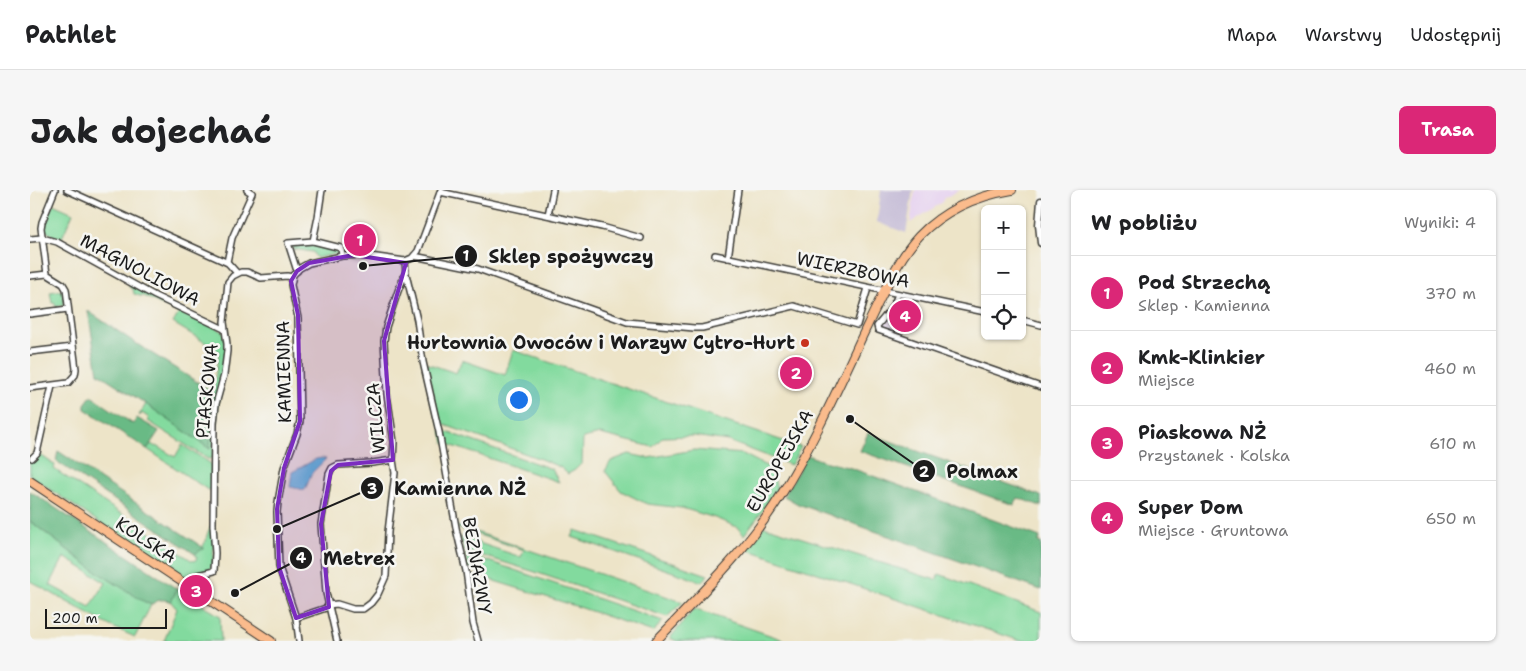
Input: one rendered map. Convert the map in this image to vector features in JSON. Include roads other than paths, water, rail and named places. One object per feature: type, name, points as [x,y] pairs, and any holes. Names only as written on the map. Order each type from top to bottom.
[{"type":"main road","name":"EUROPEJSKA","points":[[656,641],[733,559],[755,533],[780,497],[815,434],[884,291],[907,251],[919,236],[946,213],[974,199],[1012,190]]},
{"type":"main road","name":"KOLSKA","points":[[30,481],[271,641]]},
{"type":"street","points":[[47,274],[42,238],[42,222],[56,190]]},
{"type":"street","points":[[67,190],[227,262],[237,272],[245,272],[261,278],[292,277],[297,271],[312,262],[342,256],[363,256],[406,261],[414,256],[419,248],[441,191],[602,227],[641,238]]},
{"type":"street","points":[[312,241],[322,190]]},
{"type":"street","points":[[548,216],[553,190]]},
{"type":"street","points":[[728,258],[738,190]]},
{"type":"street","points":[[227,262],[232,238],[250,192]]},
{"type":"street","points":[[1041,201],[1039,219],[1041,244]]},
{"type":"street","points":[[30,239],[42,238]]},
{"type":"street","name":"MAGNOLIOWA","points":[[42,238],[57,242],[155,296],[224,329]]},
{"type":"street","points":[[297,271],[288,243],[312,241],[341,248],[342,256]]},
{"type":"street","name":"WIERZBOWA","points":[[715,255],[981,311]]},
{"type":"street","points":[[414,256],[488,272],[626,321],[694,328],[702,328],[794,306],[857,325],[868,288]]},
{"type":"street","name":"BEZNAZWY","points":[[406,261],[406,274],[440,437],[457,533],[466,571],[473,623],[478,641]]},
{"type":"street","name":"PIASKOWA","points":[[189,586],[198,575],[214,571],[214,423],[227,351],[224,329],[228,284],[231,277],[237,272]]},
{"type":"street","points":[[30,276],[47,274],[65,287],[76,368],[75,375],[68,383],[30,388]]},
{"type":"street","name":"WILCZA","points":[[296,618],[337,604],[363,609],[374,599],[384,580],[387,570],[388,532],[395,473],[393,460],[394,442],[386,394],[384,341],[386,328],[398,291],[406,274]]},
{"type":"street","name":"KAMIENNA","points":[[292,277],[291,286],[298,318],[300,421],[284,468],[277,520],[279,567],[296,618],[299,641]]},
{"type":"street","points":[[898,294],[895,303],[877,326],[878,330],[1041,387]]},
{"type":"street","points":[[30,314],[68,309]]},
{"type":"street","points":[[1026,321],[1041,325]]},
{"type":"street","points":[[30,352],[73,347]]},
{"type":"street","points":[[32,458],[37,452],[52,386]]},
{"type":"street","points":[[337,641],[326,593],[321,524],[330,471],[338,465],[393,460]]},
{"type":"water","points":[[316,459],[326,459],[312,473],[305,490],[290,487],[292,472]]},
{"type":"place","name":"Pod Strzechą","points":[[360,240]]},
{"type":"place","name":"Sklep spożywczy","points":[[363,266]]},
{"type":"place","name":"Super Dom","points":[[905,316]]},
{"type":"place","name":"Hurtownia Owoców i Warzyw Cytro-Hurt","points":[[805,343]]},
{"type":"place","name":"Kmk-Klinkier","points":[[796,373]]},
{"type":"place","name":"Polmax","points":[[850,419]]},
{"type":"place","name":"Kamienna NŻ","points":[[277,529]]},
{"type":"place","name":"Piaskowa NŻ","points":[[196,591]]},
{"type":"place","name":"Metrex","points":[[235,593]]}]
